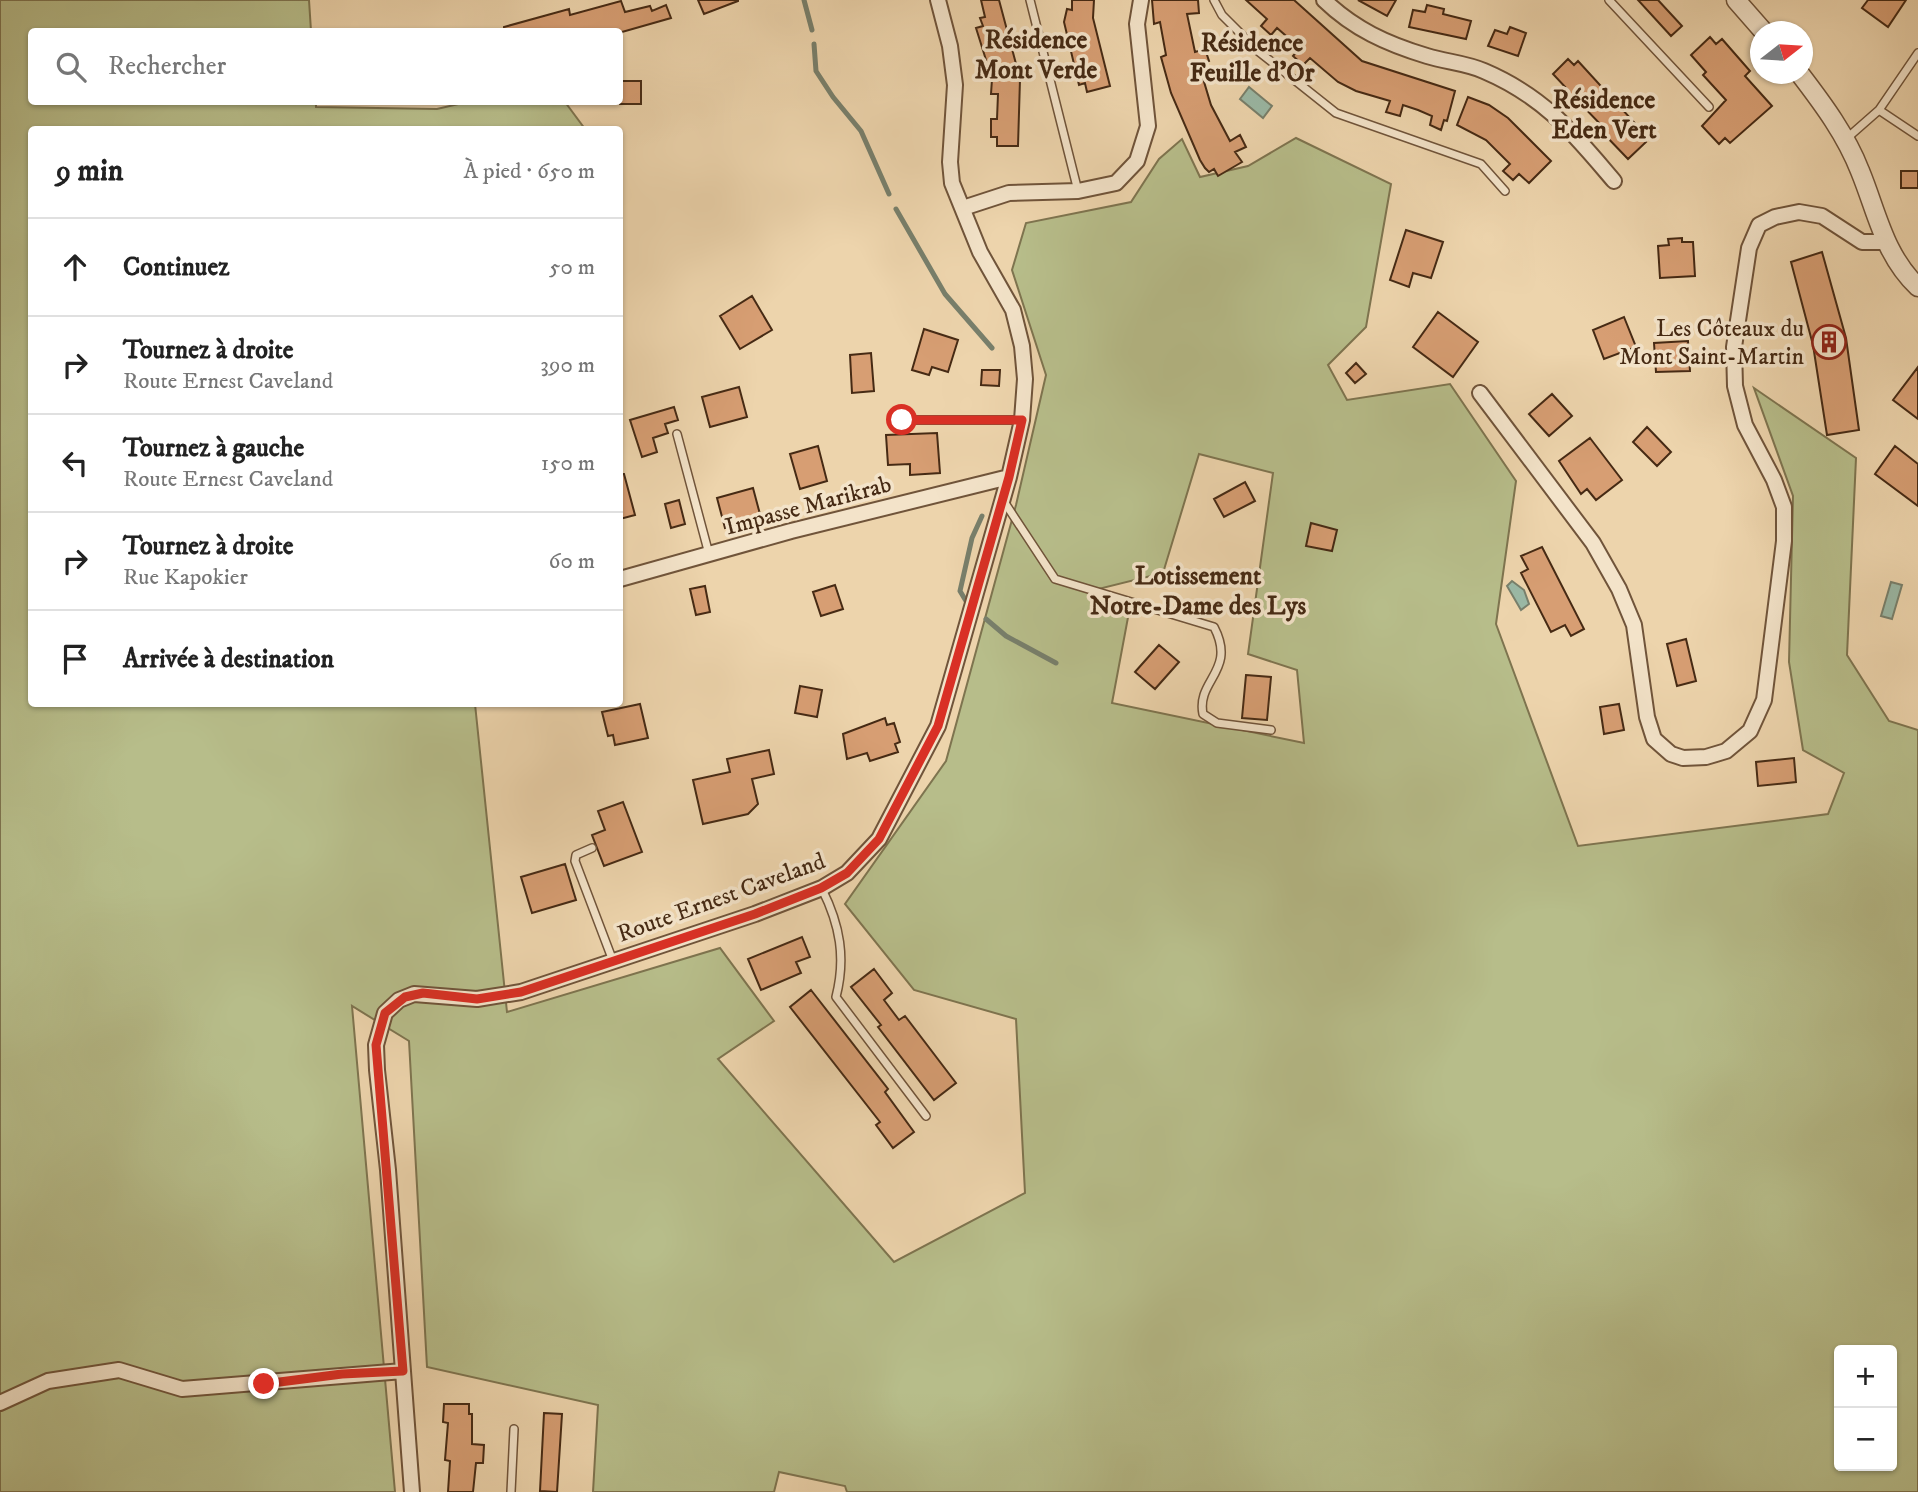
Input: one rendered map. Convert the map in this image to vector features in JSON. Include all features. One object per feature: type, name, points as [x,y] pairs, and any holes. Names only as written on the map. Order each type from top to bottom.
[{"type":"street","name":"Route Ernest Caveland","points":[[412,1492],[376,1045],[385,1013],[399,1000],[414,994],[477,999],[498,996],[613,961],[821,888],[847,873],[879,839],[938,726],[1009,477],[1022,420],[1025,379],[1022,346],[1013,310],[980,252],[952,183],[950,162],[955,85],[950,46],[938,0]]},
{"type":"street","points":[[963,208],[1009,193],[1078,191],[1116,183],[1137,161],[1148,126],[1137,24],[1140,0]]},
{"type":"street","points":[[1324,0],[1368,35],[1427,56],[1482,70],[1528,93],[1557,114],[1615,181]]},
{"type":"street","points":[[1741,2],[1756,21]]},
{"type":"street","points":[[1807,84],[1846,140],[1860,170],[1885,242],[1904,274],[1918,287]]},
{"type":"street","points":[[1480,393],[1593,543],[1619,589],[1634,625],[1647,717],[1654,739],[1671,754],[1683,758],[1706,757],[1726,751],[1749,731],[1764,699],[1784,541],[1784,506],[1774,480],[1745,425],[1735,386],[1734,347],[1749,248],[1759,225],[1775,217],[1800,212],[1822,216],[1862,242],[1885,242]]},
{"type":"street","name":"Impasse Marikrab","points":[[623,578],[1009,477]]},
{"type":"street","points":[[0,1402],[48,1381],[119,1370],[181,1389],[403,1371]]},
{"type":"lane","points":[[1030,0],[1078,191]]},
{"type":"lane","points":[[1213,0],[1222,15],[1258,51],[1336,113],[1481,164],[1505,191]]},
{"type":"lane","points":[[1609,0],[1709,107]]},
{"type":"lane","points":[[1846,140],[1879,110],[1918,53]]},
{"type":"lane","points":[[1879,110],[1918,135]]},
{"type":"lane","points":[[902,420],[1022,420]]},
{"type":"lane","points":[[677,435],[709,554]]},
{"type":"lane","points":[[1002,500],[1055,579],[1214,627],[1223,644],[1220,667],[1200,702],[1203,714],[1217,723],[1271,730]]},
{"type":"lane","points":[[592,848],[576,855],[575,861],[613,961]]},
{"type":"lane","points":[[821,888],[840,933],[842,973],[836,998],[926,1116]]},
{"type":"lane","points":[[511,1492],[514,1429]]},
{"type":"green space","points":[[0,0],[309,0],[311,28],[28,28],[28,105],[316,105],[437,109],[454,105],[567,105],[583,126],[28,126],[28,707],[475,707],[507,1012],[720,948],[774,1021],[718,1059],[894,1262],[1025,1193],[1016,1019],[914,990],[845,904],[946,761],[1016,505],[1046,375],[1012,270],[1026,223],[1131,202],[1159,159],[1182,139],[1200,177],[1248,166],[1296,138],[1391,184],[1366,327],[1328,365],[1347,400],[1450,384],[1516,481],[1496,624],[1578,846],[1828,814],[1844,773],[1803,750],[1789,662],[1793,496],[1754,388],[1856,458],[1847,655],[1889,721],[1918,730],[1918,1492],[847,1492],[845,1486],[779,1472],[774,1492],[593,1492],[598,1405],[427,1367],[409,1041],[352,1006],[395,1492],[0,1492]],"holes":[[[1199,454],[1273,473],[1248,654],[1297,670],[1304,743],[1112,703],[1129,612],[1090,591],[1163,573]]]},
{"type":"shaded area","points":[[1249,87],[1272,106],[1263,118],[1240,99]]},
{"type":"shaded area","points":[[1512,581],[1524,590],[1529,604],[1521,610],[1507,586]]},
{"type":"shaded area","points":[[1891,582],[1902,585],[1892,619],[1881,616]]},
{"type":"building","points":[[698,0],[738,0],[738,1],[704,14]]},
{"type":"building","points":[[981,0],[999,0],[1020,79],[1018,146],[997,146],[997,137],[991,137],[991,119],[997,119],[998,94],[991,94],[992,79],[976,28],[983,26],[980,18],[985,17]]},
{"type":"building","points":[[1072,0],[1094,0],[1093,18],[1110,86],[1087,92],[1085,83],[1079,85],[1064,22],[1067,9],[1072,10]]},
{"type":"building","points":[[1152,0],[1198,0],[1199,13],[1187,14],[1195,52],[1205,49],[1209,61],[1199,65],[1211,105],[1230,141],[1240,135],[1246,147],[1235,152],[1242,162],[1218,176],[1214,169],[1209,172],[1200,160],[1171,93],[1161,57],[1166,55],[1160,22],[1154,24]]},
{"type":"building","points":[[1246,0],[1294,0],[1362,61],[1455,91],[1447,121],[1444,120],[1441,130],[1430,125],[1432,116],[1403,105],[1400,116],[1386,112],[1390,101],[1356,91],[1338,82],[1310,58],[1303,65],[1293,56],[1300,48],[1277,28],[1271,35],[1261,26],[1267,19]]},
{"type":"building","points":[[1358,0],[1396,0],[1387,16]]},
{"type":"building","points":[[1638,0],[1658,0],[1682,26],[1671,36]]},
{"type":"building","points":[[1868,0],[1906,0],[1888,27],[1862,8]]},
{"type":"building","points":[[621,1],[625,12],[650,6],[652,11],[666,5],[671,18],[623,32],[623,28],[504,28],[569,9],[570,15]]},
{"type":"building","points":[[1427,5],[1444,9],[1443,14],[1471,21],[1466,39],[1409,27],[1413,10],[1425,12]]},
{"type":"building","points":[[1510,27],[1526,33],[1518,56],[1488,46],[1495,30],[1507,34]]},
{"type":"building","points":[[1710,37],[1716,44],[1722,39],[1750,71],[1745,76],[1750,84],[1772,106],[1730,143],[1725,138],[1719,144],[1702,126],[1726,100],[1703,75],[1706,72],[1691,55]]},
{"type":"building","points":[[1568,59],[1574,65],[1578,61],[1643,132],[1639,135],[1646,142],[1628,159],[1603,133],[1606,130],[1577,100],[1575,103],[1566,93],[1569,91],[1553,74]]},
{"type":"building","points":[[623,81],[641,81],[641,104],[623,104]]},
{"type":"building","points":[[1468,97],[1489,105],[1508,118],[1551,161],[1529,183],[1519,174],[1513,180],[1503,171],[1510,164],[1486,140],[1457,125]]},
{"type":"building","points":[[1901,171],[1918,171],[1918,188],[1901,188]]},
{"type":"building","points":[[1406,230],[1443,242],[1431,278],[1413,273],[1409,287],[1390,280]]},
{"type":"building","points":[[1682,238],[1682,242],[1693,242],[1695,276],[1660,278],[1658,246],[1669,245],[1668,239]]},
{"type":"building","name":"Les Côteaux du Mont Saint-Martin","points":[[1822,252],[1846,338],[1859,430],[1827,435],[1813,345],[1791,262]]},
{"type":"building","points":[[752,296],[772,330],[740,349],[720,316]]},
{"type":"building","points":[[1438,312],[1478,342],[1453,377],[1413,347]]},
{"type":"building","points":[[1624,317],[1636,347],[1604,359],[1593,330]]},
{"type":"building","points":[[924,329],[958,340],[948,372],[932,367],[929,375],[912,370]]},
{"type":"building","points":[[1688,341],[1690,371],[1656,372],[1654,343]]},
{"type":"building","points":[[871,353],[874,391],[852,393],[850,355]]},
{"type":"building","points":[[1356,363],[1366,374],[1355,383],[1346,373]]},
{"type":"building","points":[[1918,367],[1918,419],[1893,400]]},
{"type":"building","points":[[982,370],[1000,370],[999,386],[981,385]]},
{"type":"building","points":[[739,387],[747,417],[710,427],[702,397]]},
{"type":"building","points":[[1552,394],[1572,416],[1549,436],[1529,414]]},
{"type":"building","points":[[674,407],[678,420],[665,424],[668,433],[653,438],[657,452],[642,457],[630,420]]},
{"type":"building","points":[[1647,427],[1671,452],[1657,466],[1633,442]]},
{"type":"building","points":[[937,433],[940,473],[910,475],[910,464],[888,465],[886,435]]},
{"type":"building","points":[[1590,438],[1622,480],[1596,500],[1587,489],[1581,494],[1559,461]]},
{"type":"building","points":[[818,446],[827,481],[800,489],[790,454]]},
{"type":"building","points":[[1895,446],[1918,464],[1918,506],[1875,474]]},
{"type":"building","points":[[623,474],[624,474],[635,515],[623,518]]},
{"type":"building","points":[[1245,482],[1255,501],[1224,517],[1214,499]]},
{"type":"building","points":[[753,488],[761,518],[725,528],[717,498]]},
{"type":"building","points":[[679,500],[685,524],[671,528],[665,504]]},
{"type":"building","points":[[1311,523],[1337,530],[1332,551],[1306,546]]},
{"type":"building","points":[[1542,547],[1584,629],[1571,636],[1565,625],[1551,632],[1521,573],[1528,569],[1521,556]]},
{"type":"building","points":[[835,585],[843,609],[821,616],[813,592]]},
{"type":"building","points":[[705,586],[710,612],[696,615],[690,589]]},
{"type":"building","points":[[1686,639],[1696,681],[1677,686],[1667,644]]},
{"type":"building","points":[[1159,645],[1179,662],[1155,689],[1135,672]]},
{"type":"building","points":[[1246,675],[1271,677],[1267,720],[1242,718]]},
{"type":"building","points":[[800,686],[822,690],[817,717],[795,713]]},
{"type":"building","points":[[640,704],[648,738],[615,745],[613,735],[608,736],[602,712]]},
{"type":"building","points":[[1619,704],[1624,730],[1604,734],[1600,707]]},
{"type":"building","points":[[885,718],[887,725],[894,723],[900,742],[895,744],[898,752],[870,761],[867,753],[847,759],[843,734]]},
{"type":"building","points":[[769,750],[774,774],[752,779],[758,804],[748,814],[703,824],[693,780],[730,772],[727,759]]},
{"type":"building","points":[[1794,758],[1796,782],[1758,786],[1756,762]]},
{"type":"building","points":[[623,802],[642,852],[604,866],[592,835],[605,830],[598,811]]},
{"type":"building","points":[[565,864],[576,900],[532,913],[521,877]]},
{"type":"building","points":[[802,937],[810,957],[796,962],[801,973],[761,990],[748,959]]},
{"type":"building","points":[[874,969],[892,993],[884,1000],[899,1020],[905,1016],[956,1083],[934,1100],[851,987]]},
{"type":"building","points":[[811,990],[888,1089],[885,1092],[914,1132],[893,1148],[876,1125],[880,1122],[790,1007]]},
{"type":"building","points":[[444,1404],[469,1404],[469,1414],[472,1414],[472,1444],[484,1445],[483,1463],[476,1463],[473,1492],[448,1492],[450,1461],[445,1460],[448,1423],[443,1422]]},
{"type":"building","points":[[544,1413],[562,1414],[557,1492],[540,1491]]},
{"type":"waterway","points":[[804,0],[812,30]]},
{"type":"waterway","points":[[814,44],[816,71],[861,131],[889,194]]},
{"type":"waterway","points":[[896,209],[945,294],[992,348]]},
{"type":"waterway","points":[[966,601],[960,591],[972,538],[982,516]]},
{"type":"waterway","points":[[986,619],[1006,636],[1056,663]]},
{"type":"place","name":"Les Côteaux du Mont Saint-Martin","points":[[1829,342]]},
{"type":"district","name":"Résidence Mont Verde","points":[[1036,54]]},
{"type":"district","name":"Résidence Feuille d'Or","points":[[1252,57]]},
{"type":"district","name":"Résidence Eden Vert","points":[[1604,114]]},
{"type":"district","name":"Lotissement Notre-Dame des Lys","points":[[1198,590]]},
{"type":"route","points":[[264,1384],[342,1374],[403,1371],[376,1045],[379,1027],[391,1006],[405,997],[423,993],[477,999],[521,992],[755,914],[821,888],[847,873],[879,839],[938,726],[1009,477],[1022,420],[1011,417],[902,420]]}]
